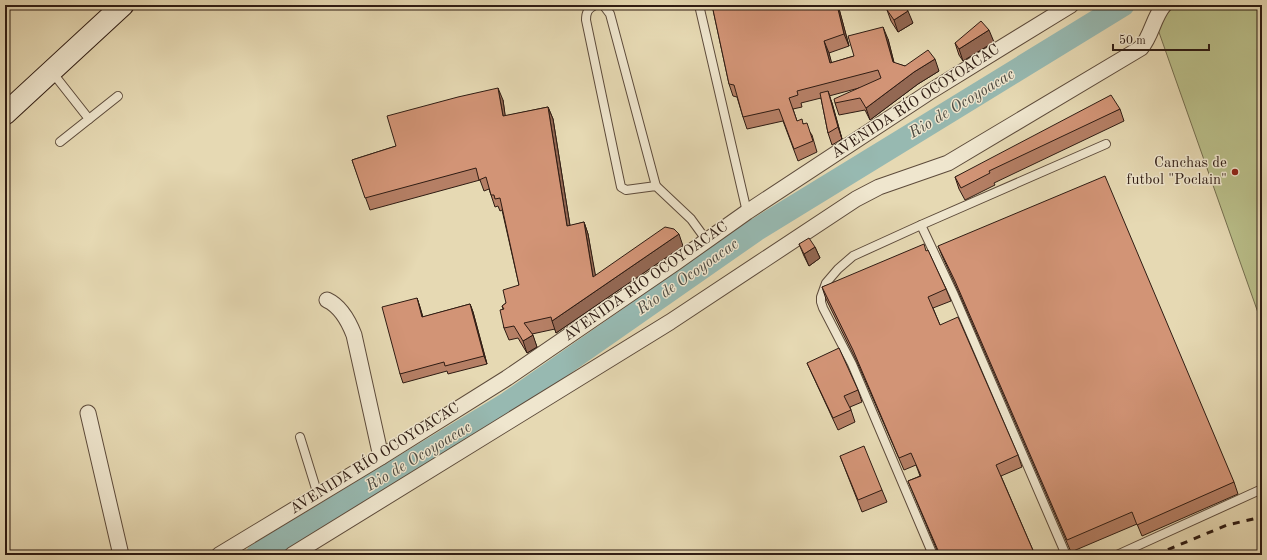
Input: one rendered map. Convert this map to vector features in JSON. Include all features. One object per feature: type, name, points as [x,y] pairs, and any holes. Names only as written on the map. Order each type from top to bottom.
[{"type":"main road","points":[[5,114],[123,5]]},
{"type":"street","name":"AVENIDA RÍO OCOYOACAC","points":[[219,555],[381,457],[507,378],[747,212],[930,91],[1071,5]]},
{"type":"street","points":[[292,555],[670,322],[856,199],[879,187],[948,163],[1140,48],[1149,37],[1156,16],[1164,5]]},
{"type":"street","points":[[327,300],[336,307],[350,323],[381,457]]},
{"type":"street","points":[[88,413],[121,555]]},
{"type":"lane","points":[[595,5],[588,9],[586,13],[586,20],[621,187],[626,190],[656,186]]},
{"type":"lane","points":[[602,5],[610,14],[656,186],[691,219],[706,241]]},
{"type":"lane","points":[[699,5],[747,212]]},
{"type":"lane","points":[[51,72],[89,119]]},
{"type":"lane","points":[[60,142],[118,96]]},
{"type":"lane","points":[[933,555],[855,371],[822,302],[823,290],[826,283],[844,263],[853,256],[921,224],[1106,144]]},
{"type":"lane","points":[[921,224],[954,295],[1066,555]]},
{"type":"lane","points":[[300,436],[318,495]]},
{"type":"lane","points":[[1117,555],[1262,489]]},
{"type":"green space","name":"Canchas de futbol \"Poclain\"","points":[[1178,5],[1262,5],[1262,324],[1155,21]]},
{"type":"building","points":[[712,5],[837,5],[844,34],[824,41],[830,63],[854,56],[848,36],[883,27],[893,62],[905,66],[928,50],[935,59],[914,72],[866,108],[860,98],[835,103],[834,99],[881,78],[878,70],[797,91],[798,95],[789,98],[797,121],[802,119],[803,124],[807,123],[813,141],[794,149],[779,109],[743,117],[734,85],[729,84]]},
{"type":"building","points":[[894,5],[904,5],[908,11],[894,20],[887,10]]},
{"type":"building","points":[[981,21],[989,30],[959,49],[955,43]]},
{"type":"building","points":[[498,88],[503,116],[548,107],[567,226],[584,222],[593,277],[665,227],[674,229],[679,234],[552,321],[551,317],[524,323],[533,335],[523,341],[514,326],[504,328],[500,310],[504,309],[502,306],[506,303],[503,290],[519,285],[500,198],[495,199],[494,195],[491,195],[486,177],[479,180],[476,168],[365,198],[352,160],[396,146],[387,116]]},
{"type":"building","points":[[828,91],[838,127],[828,133],[820,93]]},
{"type":"building","points":[[1111,95],[1120,109],[989,171],[990,173],[961,188],[955,177]]},
{"type":"building","points":[[1105,176],[1234,482],[1137,525],[1132,512],[1067,540],[955,281],[938,246]]},
{"type":"building","points":[[809,238],[815,247],[804,254],[799,244]]},
{"type":"building","points":[[924,244],[926,251],[928,250],[946,289],[928,297],[940,325],[958,317],[1018,455],[996,465],[1035,555],[940,555],[908,481],[921,476],[911,453],[899,458],[853,350],[822,287]]},
{"type":"building","points":[[417,298],[422,317],[470,304],[484,356],[445,366],[444,362],[400,374],[382,307]]},
{"type":"building","points":[[839,348],[858,390],[844,396],[851,410],[833,418],[807,363]]},
{"type":"building","points":[[864,446],[882,490],[858,500],[840,456]]},
{"type":"waterway","name":"Rio de Ocoyoacac","points":[[257,555],[508,403],[756,230],[1123,5]]},
{"type":"railway","points":[[1155,555],[1227,525],[1262,517]]},
{"type":"railway","points":[[1251,555],[1262,550]]},
{"type":"place","name":"Canchas de futbol \"Poclain\"","points":[[1235,172]]}]
